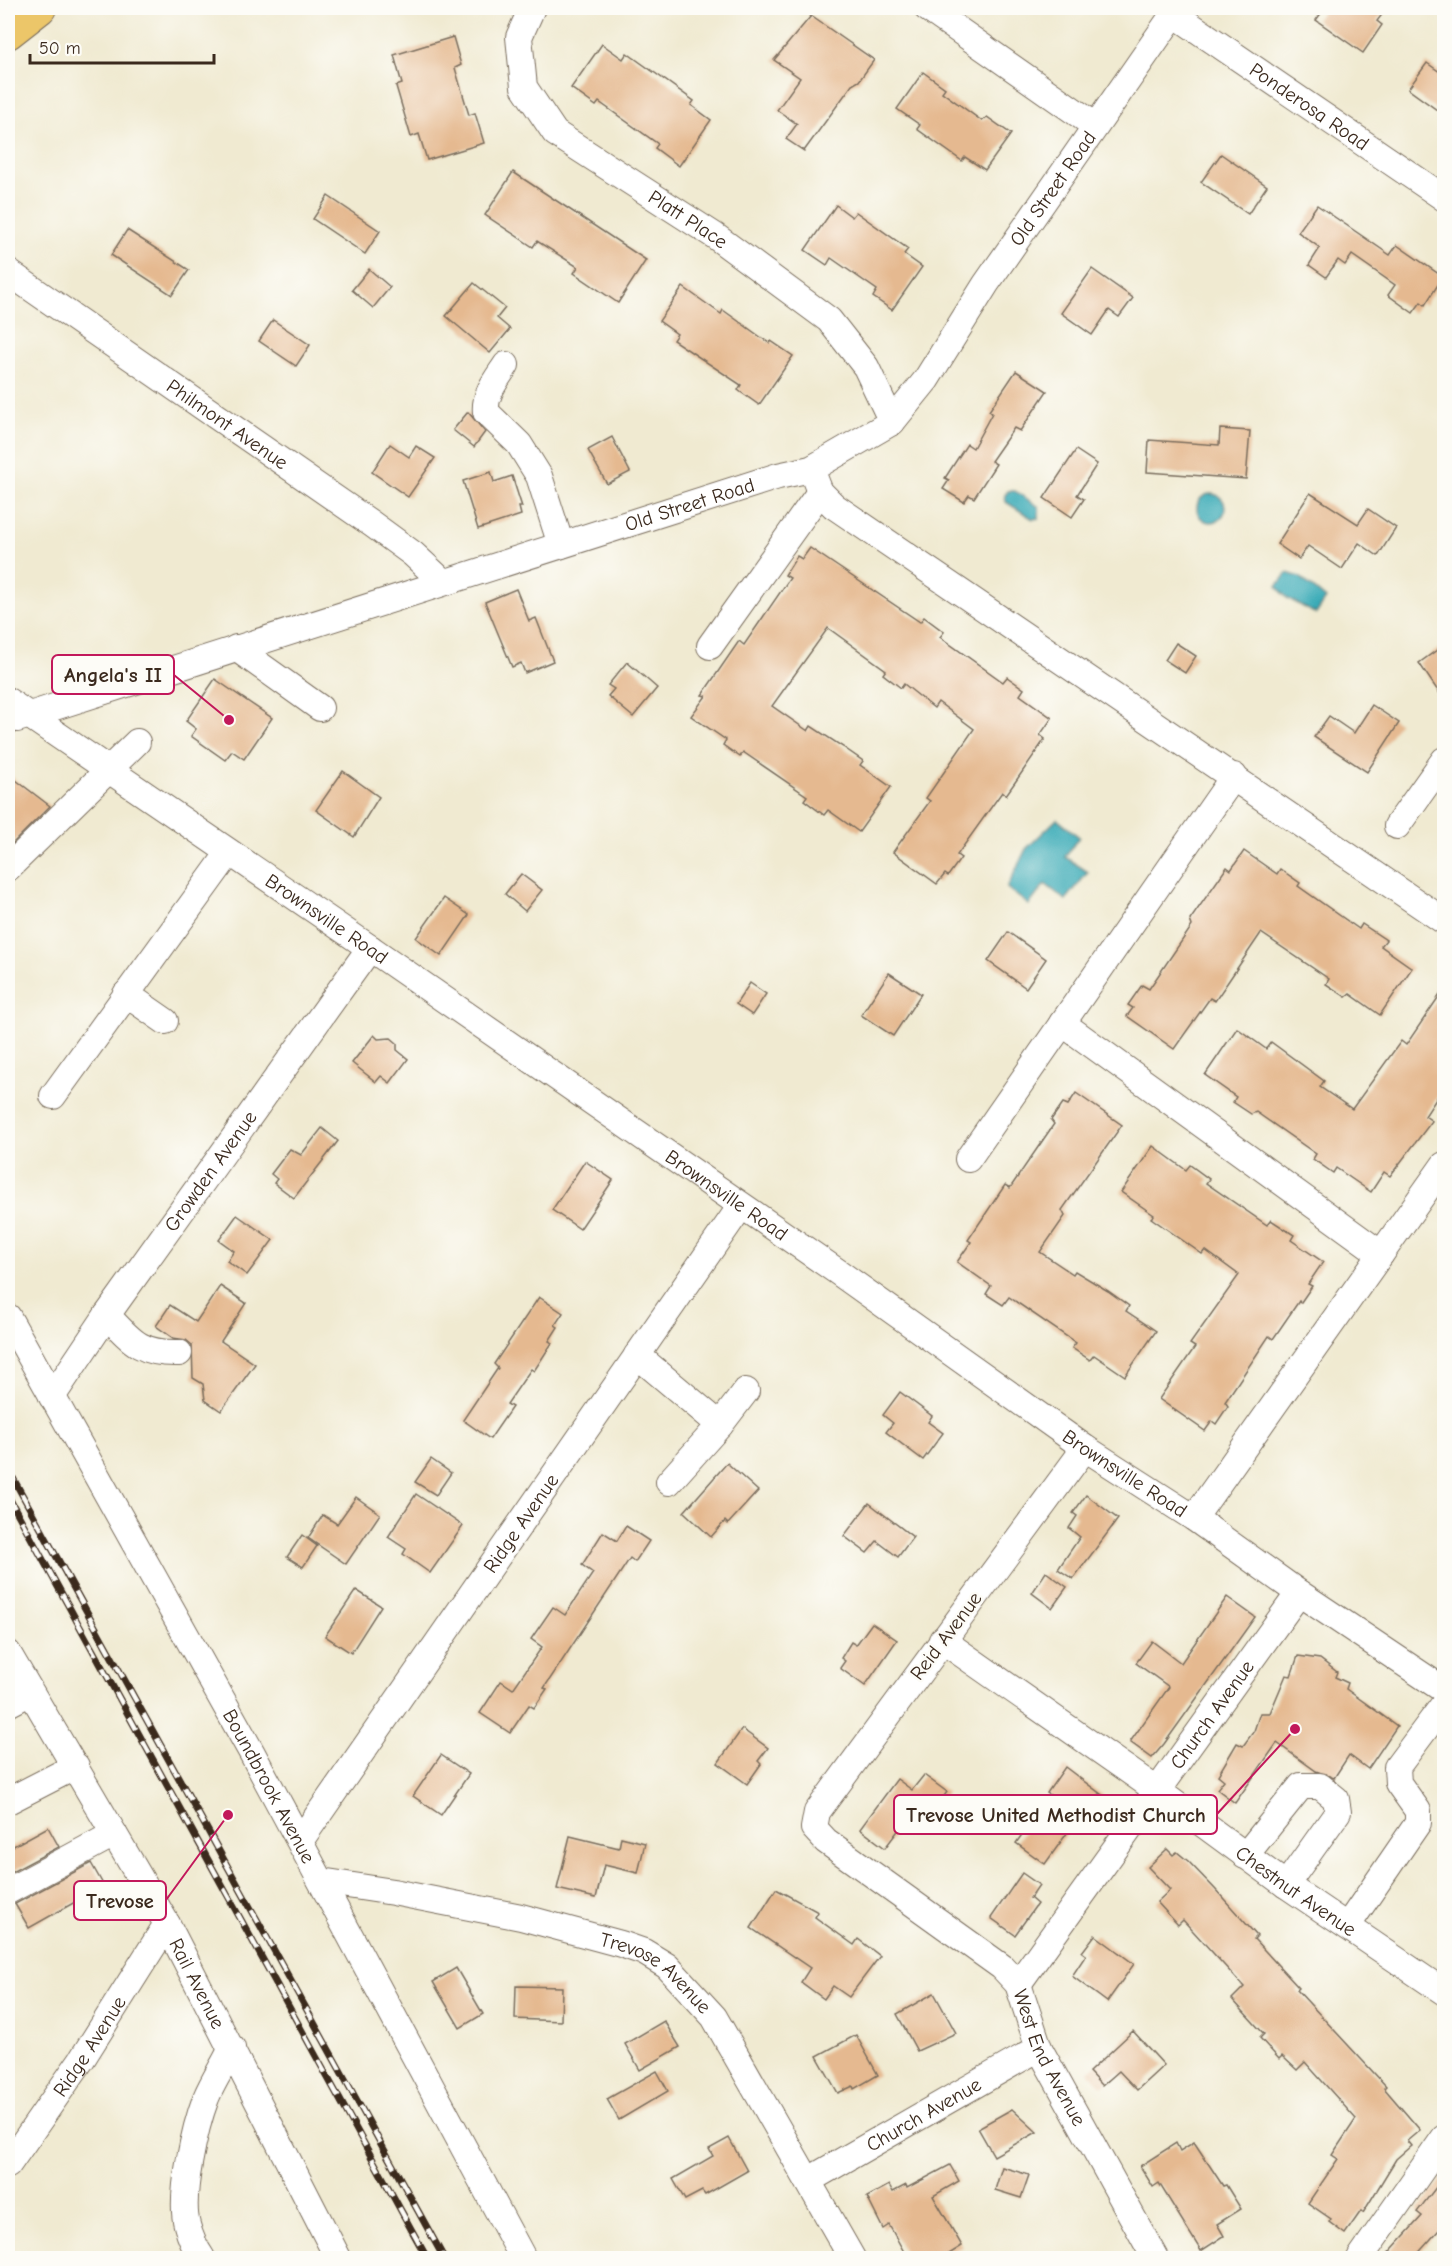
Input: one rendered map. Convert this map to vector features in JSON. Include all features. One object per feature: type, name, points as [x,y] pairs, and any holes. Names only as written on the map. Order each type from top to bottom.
[{"type":"main road","points":[[8,33],[40,8]]},
{"type":"street","name":"Platt Place","points":[[532,8],[519,37],[524,87],[555,133],[715,236],[830,320],[866,367],[892,422]]},
{"type":"street","points":[[927,8],[1094,125]]},
{"type":"street","name":"Old Street Road","points":[[14,712],[236,648],[777,477],[816,481],[892,422],[926,380],[986,284],[1094,125],[1176,11]]},
{"type":"street","name":"Ponderosa Road","points":[[1176,11],[1444,198]]},
{"type":"street","name":"Philmont Avenue","points":[[12,281],[372,524],[413,554],[443,582]]},
{"type":"street","points":[[506,365],[490,391],[486,412],[519,444],[539,476],[561,545]]},
{"type":"street","points":[[710,646],[816,481],[834,506],[1444,921]]},
{"type":"street","points":[[236,648],[320,708]]},
{"type":"street","name":"Brownsville Road","points":[[14,712],[109,770],[370,948],[1085,1448],[1194,1518],[1299,1593],[1444,1690]]},
{"type":"street","points":[[8,868],[137,742]]},
{"type":"street","points":[[1397,826],[1444,760]]},
{"type":"street","points":[[968,1159],[1234,776]]},
{"type":"street","points":[[52,1096],[229,853]]},
{"type":"street","name":"Growden Avenue","points":[[52,1397],[107,1315],[370,948]]},
{"type":"street","points":[[126,994],[165,1021]]},
{"type":"street","points":[[1062,1023],[1380,1254]]},
{"type":"street","points":[[1194,1518],[1444,1165]]},
{"type":"street","name":"Ridge Avenue","points":[[300,1841],[741,1206]]},
{"type":"street","points":[[107,1315],[131,1341],[143,1349],[159,1354],[179,1353]]},
{"type":"street","name":"Boundbrook Avenue","points":[[8,1317],[300,1841],[523,2259]]},
{"type":"street","points":[[637,1355],[720,1425]]},
{"type":"street","points":[[669,1482],[720,1425],[746,1391]]},
{"type":"street","name":"Reid Avenue","points":[[814,1828],[817,1812],[1085,1448]]},
{"type":"street","name":"Church Avenue","points":[[1018,1984],[1299,1593]]},
{"type":"street","name":"Chestnut Avenue","points":[[942,1640],[1158,1791],[1286,1885],[1444,1992]]},
{"type":"street","name":"Rail Avenue","points":[[8,1653],[18,1698],[76,1766],[167,1924],[338,2259]]},
{"type":"street","points":[[1348,1925],[1418,1823],[1418,1811],[1398,1783],[1397,1767],[1444,1704]]},
{"type":"street","points":[[8,1801],[76,1766]]},
{"type":"street","points":[[1245,1856],[1301,1786],[1320,1786],[1336,1798],[1338,1812],[1286,1885]]},
{"type":"street","name":"West End Avenue","points":[[814,1828],[826,1841],[1002,1967],[1018,1984],[1039,2048],[1155,2259]]},
{"type":"street","points":[[8,1891],[114,1834]]},
{"type":"street","name":"Trevose Avenue","points":[[321,1881],[393,1892],[521,1917],[644,1952],[667,1966],[714,2017],[852,2259]]},
{"type":"street","name":"Ridge Avenue","points":[[8,2165],[82,2059],[167,1924]]},
{"type":"street","name":"Church Avenue","points":[[809,2180],[1039,2048]]},
{"type":"street","points":[[202,2259],[194,2246],[186,2224],[184,2204],[195,2138],[207,2097],[232,2049]]},
{"type":"street","points":[[1360,2259],[1444,2138]]},
{"type":"water","points":[[1008,491],[1015,491],[1039,507],[1039,518],[1033,519],[1006,502],[1005,495]]},
{"type":"water","points":[[1211,494],[1221,498],[1225,508],[1221,518],[1211,522],[1201,518],[1197,508],[1201,498]]},
{"type":"water","points":[[1287,573],[1300,577],[1326,599],[1316,614],[1287,598],[1277,586]]},
{"type":"water","points":[[1057,819],[1079,837],[1065,857],[1088,872],[1066,900],[1045,884],[1029,905],[1007,888],[1026,849]]},
{"type":"building","points":[[1325,8],[1387,8],[1377,21],[1382,25],[1363,53],[1316,20]]},
{"type":"building","points":[[811,16],[874,60],[859,81],[852,85],[804,151],[786,139],[797,124],[777,110],[800,78],[774,60]]},
{"type":"building","points":[[453,37],[461,65],[455,68],[469,115],[475,113],[484,143],[427,160],[419,134],[411,137],[396,86],[402,84],[394,55]]},
{"type":"building","points":[[602,44],[623,59],[627,53],[694,101],[691,105],[711,120],[679,166],[655,148],[658,144],[599,102],[596,106],[571,88]]},
{"type":"building","points":[[1427,63],[1444,75],[1444,115],[1408,89]]},
{"type":"building","points":[[923,72],[945,88],[942,92],[982,121],[987,117],[1011,134],[985,170],[965,157],[962,161],[917,129],[920,125],[897,109]]},
{"type":"building","points":[[1221,154],[1267,186],[1248,214],[1201,182]]},
{"type":"building","points":[[513,172],[646,260],[618,303],[574,273],[578,267],[537,241],[533,247],[485,215]]},
{"type":"building","points":[[328,196],[380,231],[365,254],[313,219]]},
{"type":"building","points":[[836,205],[852,217],[856,212],[908,249],[904,254],[922,267],[892,310],[873,297],[877,290],[831,258],[827,265],[805,250]]},
{"type":"building","points":[[1317,205],[1390,255],[1397,245],[1443,277],[1425,305],[1421,302],[1413,313],[1388,295],[1395,285],[1352,255],[1345,265],[1338,260],[1326,277],[1309,265],[1320,248],[1298,232]]},
{"type":"building","points":[[127,230],[189,270],[172,295],[111,255]]},
{"type":"building","points":[[369,269],[390,287],[373,308],[352,290]]},
{"type":"building","points":[[1092,269],[1133,298],[1119,317],[1109,310],[1092,335],[1061,313]]},
{"type":"building","points":[[474,283],[505,308],[497,318],[510,329],[490,353],[446,316]]},
{"type":"building","points":[[683,287],[721,314],[723,310],[769,343],[771,341],[793,356],[759,405],[738,390],[741,385],[673,340],[677,334],[659,321]]},
{"type":"building","points":[[273,320],[310,345],[296,366],[259,341]]},
{"type":"building","points":[[1016,371],[1047,391],[1020,431],[1014,428],[991,461],[996,464],[974,498],[969,495],[964,502],[943,489],[949,480],[945,478],[967,444],[973,448],[992,413],[989,411]]},
{"type":"building","points":[[468,412],[485,432],[474,447],[453,430]]},
{"type":"building","points":[[1220,429],[1250,431],[1246,479],[1147,472],[1149,440],[1219,445]]},
{"type":"building","points":[[612,437],[630,472],[607,484],[588,450]]},
{"type":"building","points":[[390,444],[409,457],[416,446],[435,458],[408,497],[372,472]]},
{"type":"building","points":[[1076,450],[1097,464],[1077,495],[1084,499],[1072,517],[1044,498]]},
{"type":"building","points":[[491,472],[494,482],[512,476],[522,507],[519,507],[521,515],[478,529],[463,481]]},
{"type":"building","points":[[1310,493],[1358,524],[1368,509],[1396,528],[1378,556],[1359,543],[1342,569],[1308,546],[1299,559],[1277,544]]},
{"type":"building","points":[[810,548],[920,622],[924,617],[944,632],[940,637],[1003,682],[1007,677],[1024,689],[1020,695],[1052,718],[1040,735],[1045,739],[1018,778],[1006,795],[1002,792],[957,855],[961,858],[948,876],[945,874],[937,884],[893,852],[930,801],[926,798],[974,729],[938,702],[934,708],[904,684],[901,688],[883,674],[886,670],[828,628],[772,706],[808,731],[811,726],[843,747],[863,761],[860,765],[891,787],[859,832],[828,810],[824,815],[804,800],[807,796],[743,752],[740,757],[723,745],[726,740],[691,716],[706,696],[702,695],[739,641],[744,645],[790,578],[785,575],[797,556],[802,559]]},
{"type":"building","points":[[516,589],[529,621],[536,618],[553,661],[525,673],[521,663],[512,667],[485,602]]},
{"type":"building","points":[[1176,643],[1196,656],[1185,673],[1165,660]]},
{"type":"building","points":[[1444,645],[1444,700],[1419,663]]},
{"type":"building","points":[[627,662],[657,688],[633,717],[608,696],[614,689],[608,685]]},
{"type":"building","points":[[215,679],[272,718],[244,759],[232,751],[225,760],[191,736],[196,729],[186,721]]},
{"type":"building","points":[[1372,705],[1399,723],[1367,772],[1314,737],[1329,716],[1354,733]]},
{"type":"building","points":[[343,771],[379,797],[354,837],[316,810]]},
{"type":"building","points":[[8,774],[50,806],[8,848]]},
{"type":"building","points":[[1244,851],[1277,874],[1280,869],[1300,883],[1298,886],[1359,929],[1362,924],[1386,940],[1381,946],[1412,968],[1380,1015],[1350,994],[1346,997],[1326,984],[1329,979],[1261,933],[1215,1001],[1210,998],[1174,1049],[1127,1016],[1133,1008],[1128,1005],[1142,985],[1149,989],[1192,926],[1190,920],[1227,867],[1231,870]]},
{"type":"building","points":[[521,874],[542,890],[525,911],[505,894]]},
{"type":"building","points":[[444,898],[469,915],[441,956],[416,938]]},
{"type":"building","points":[[1008,932],[1046,959],[1026,988],[988,961]]},
{"type":"building","points":[[889,973],[921,994],[893,1036],[861,1015]]},
{"type":"building","points":[[750,983],[766,994],[752,1015],[736,1004]]},
{"type":"building","points":[[1444,989],[1444,1087],[1425,1116],[1432,1121],[1390,1176],[1384,1172],[1371,1192],[1336,1168],[1333,1173],[1313,1159],[1316,1154],[1256,1112],[1251,1114],[1233,1102],[1236,1097],[1205,1075],[1237,1028],[1266,1049],[1271,1042],[1324,1081],[1320,1087],[1352,1109],[1401,1041],[1406,1045]]},
{"type":"building","points":[[374,1035],[378,1039],[391,1038],[397,1043],[397,1050],[408,1059],[390,1083],[381,1076],[376,1082],[352,1063]]},
{"type":"building","points":[[1076,1093],[1122,1125],[1062,1210],[1065,1216],[1040,1252],[1073,1274],[1075,1271],[1108,1291],[1129,1306],[1126,1311],[1156,1331],[1125,1376],[1094,1355],[1090,1360],[1072,1348],[1076,1343],[1009,1297],[1003,1305],[986,1294],[991,1286],[957,1262],[971,1242],[968,1240],[1005,1185],[1010,1188],[1054,1124],[1051,1120],[1063,1103],[1068,1105]]},
{"type":"building","points":[[322,1128],[338,1141],[294,1198],[274,1183],[277,1179],[271,1174],[290,1149],[301,1155]]},
{"type":"building","points":[[1153,1146],[1186,1170],[1190,1165],[1209,1179],[1206,1183],[1267,1225],[1271,1220],[1294,1235],[1291,1240],[1323,1262],[1308,1284],[1312,1286],[1301,1302],[1299,1301],[1273,1339],[1269,1336],[1225,1402],[1228,1406],[1216,1424],[1212,1421],[1205,1431],[1159,1399],[1195,1347],[1190,1344],[1239,1275],[1205,1250],[1202,1254],[1151,1218],[1154,1215],[1121,1192]]},
{"type":"building","points":[[585,1161],[613,1180],[580,1229],[552,1210]]},
{"type":"building","points":[[237,1215],[273,1240],[247,1275],[227,1261],[234,1251],[219,1240]]},
{"type":"building","points":[[220,1286],[246,1303],[221,1341],[255,1364],[221,1411],[205,1400],[203,1384],[193,1378],[192,1345],[186,1340],[173,1338],[156,1326],[170,1305],[196,1322]]},
{"type":"building","points":[[539,1297],[563,1313],[549,1341],[552,1343],[534,1371],[531,1369],[507,1404],[512,1407],[490,1439],[463,1420],[498,1368],[494,1364]]},
{"type":"building","points":[[900,1392],[932,1416],[928,1422],[943,1433],[923,1460],[886,1432],[893,1423],[883,1415]]},
{"type":"building","points":[[431,1459],[451,1473],[436,1495],[415,1482]]},
{"type":"building","points":[[727,1463],[758,1491],[728,1524],[725,1521],[711,1537],[684,1512]]},
{"type":"building","points":[[416,1494],[463,1526],[430,1573],[403,1554],[406,1549],[388,1537]]},
{"type":"building","points":[[1086,1495],[1118,1519],[1073,1579],[1058,1569],[1080,1537],[1069,1528],[1077,1516],[1073,1513]]},
{"type":"building","points":[[356,1497],[380,1514],[346,1564],[308,1538],[323,1515],[337,1524]]},
{"type":"building","points":[[869,1503],[913,1537],[898,1557],[877,1541],[867,1553],[844,1536]]},
{"type":"building","points":[[626,1526],[649,1541],[635,1562],[630,1558],[544,1688],[547,1689],[534,1708],[529,1705],[510,1733],[480,1713],[501,1681],[513,1689],[542,1647],[531,1639],[553,1607],[565,1615],[593,1573],[582,1565],[603,1532],[617,1541]]},
{"type":"building","points":[[302,1535],[317,1546],[303,1567],[287,1557]]},
{"type":"building","points":[[1046,1572],[1067,1587],[1052,1608],[1032,1593]]},
{"type":"building","points":[[356,1590],[381,1606],[351,1653],[325,1636]]},
{"type":"building","points":[[1227,1597],[1255,1617],[1152,1758],[1130,1742],[1169,1687],[1136,1663],[1152,1641],[1181,1663]]},
{"type":"building","points":[[872,1623],[897,1640],[865,1686],[840,1668],[845,1661],[841,1658],[851,1642],[856,1645]]},
{"type":"building","points":[[1298,1656],[1320,1659],[1337,1672],[1335,1677],[1348,1683],[1346,1689],[1397,1726],[1368,1769],[1349,1755],[1334,1778],[1316,1771],[1277,1743],[1235,1803],[1217,1789],[1224,1780],[1218,1775],[1237,1743],[1243,1746],[1254,1731],[1260,1713],[1270,1713],[1286,1675],[1291,1676]]},
{"type":"building","points":[[742,1729],[768,1748],[758,1761],[761,1764],[747,1784],[718,1763]]},
{"type":"building","points":[[441,1755],[469,1774],[441,1815],[413,1796]]},
{"type":"building","points":[[1065,1767],[1110,1801],[1098,1817],[1092,1812],[1087,1819],[1080,1815],[1045,1864],[1016,1843],[1050,1795],[1047,1793]]},
{"type":"building","points":[[924,1775],[947,1792],[929,1818],[915,1808],[885,1848],[860,1829],[897,1779],[912,1790]]},
{"type":"building","points":[[48,1827],[59,1847],[8,1874],[8,1849]]},
{"type":"building","points":[[570,1836],[619,1848],[621,1837],[645,1843],[638,1873],[604,1865],[596,1898],[557,1889]]},
{"type":"building","points":[[1167,1849],[1173,1855],[1177,1852],[1188,1861],[1215,1889],[1257,1936],[1254,1939],[1299,1988],[1297,1990],[1386,2086],[1384,2088],[1420,2130],[1407,2141],[1411,2146],[1396,2159],[1363,2213],[1361,2211],[1345,2234],[1329,2222],[1331,2219],[1308,2203],[1338,2159],[1332,2155],[1356,2119],[1305,2062],[1297,2070],[1282,2056],[1279,2059],[1260,2038],[1264,2034],[1232,1999],[1244,1987],[1183,1920],[1178,1925],[1157,1902],[1170,1890],[1148,1867]]},
{"type":"building","points":[[91,1863],[109,1895],[81,1911],[75,1902],[29,1928],[15,1904]]},
{"type":"building","points":[[1022,1873],[1039,1885],[1030,1898],[1037,1904],[1015,1935],[991,1918]]},
{"type":"building","points":[[776,1889],[818,1912],[815,1917],[854,1945],[858,1939],[880,1956],[849,1997],[833,1986],[824,1999],[801,1982],[810,1968],[751,1928]]},
{"type":"building","points":[[1095,1935],[1134,1964],[1107,2002],[1072,1976],[1086,1955],[1082,1952]]},
{"type":"building","points":[[456,1968],[483,2014],[460,2028],[433,1982]]},
{"type":"building","points":[[516,1986],[562,1987],[561,2021],[515,2019]]},
{"type":"building","points":[[934,1993],[956,2033],[917,2051],[897,2014]]},
{"type":"building","points":[[664,2021],[680,2047],[640,2070],[625,2044]]},
{"type":"building","points":[[1133,2031],[1164,2065],[1137,2090],[1119,2071],[1102,2086],[1089,2072]]},
{"type":"building","points":[[856,2035],[878,2075],[854,2089],[853,2086],[838,2093],[817,2056]]},
{"type":"building","points":[[657,2071],[668,2091],[619,2120],[607,2099]]},
{"type":"building","points":[[1012,2109],[1037,2132],[994,2156],[978,2128]]},
{"type":"building","points":[[729,2138],[747,2171],[705,2195],[702,2191],[685,2200],[673,2179],[713,2156],[709,2149]]},
{"type":"building","points":[[1194,2142],[1241,2209],[1217,2224],[1224,2236],[1201,2251],[1159,2183],[1153,2187],[1140,2166],[1176,2143],[1180,2151]]},
{"type":"building","points":[[950,2165],[959,2181],[933,2196],[962,2246],[941,2259],[908,2259],[889,2225],[883,2229],[867,2197],[889,2185],[893,2192],[906,2185],[907,2188]]},
{"type":"building","points":[[1002,2167],[1029,2175],[1021,2198],[995,2190]]},
{"type":"building","points":[[1444,2177],[1444,2234],[1439,2230],[1413,2259],[1383,2259],[1422,2216],[1417,2212]]},
{"type":"railway","points":[[8,1469],[444,2258]]},
{"type":"railway","points":[[8,1496],[427,2258]]},
{"type":"place","name":"Angela's II","points":[[229,720]]},
{"type":"place","name":"Trevose United Methodist Church","points":[[1295,1729]]},
{"type":"place","name":"Trevose","points":[[228,1815]]}]
